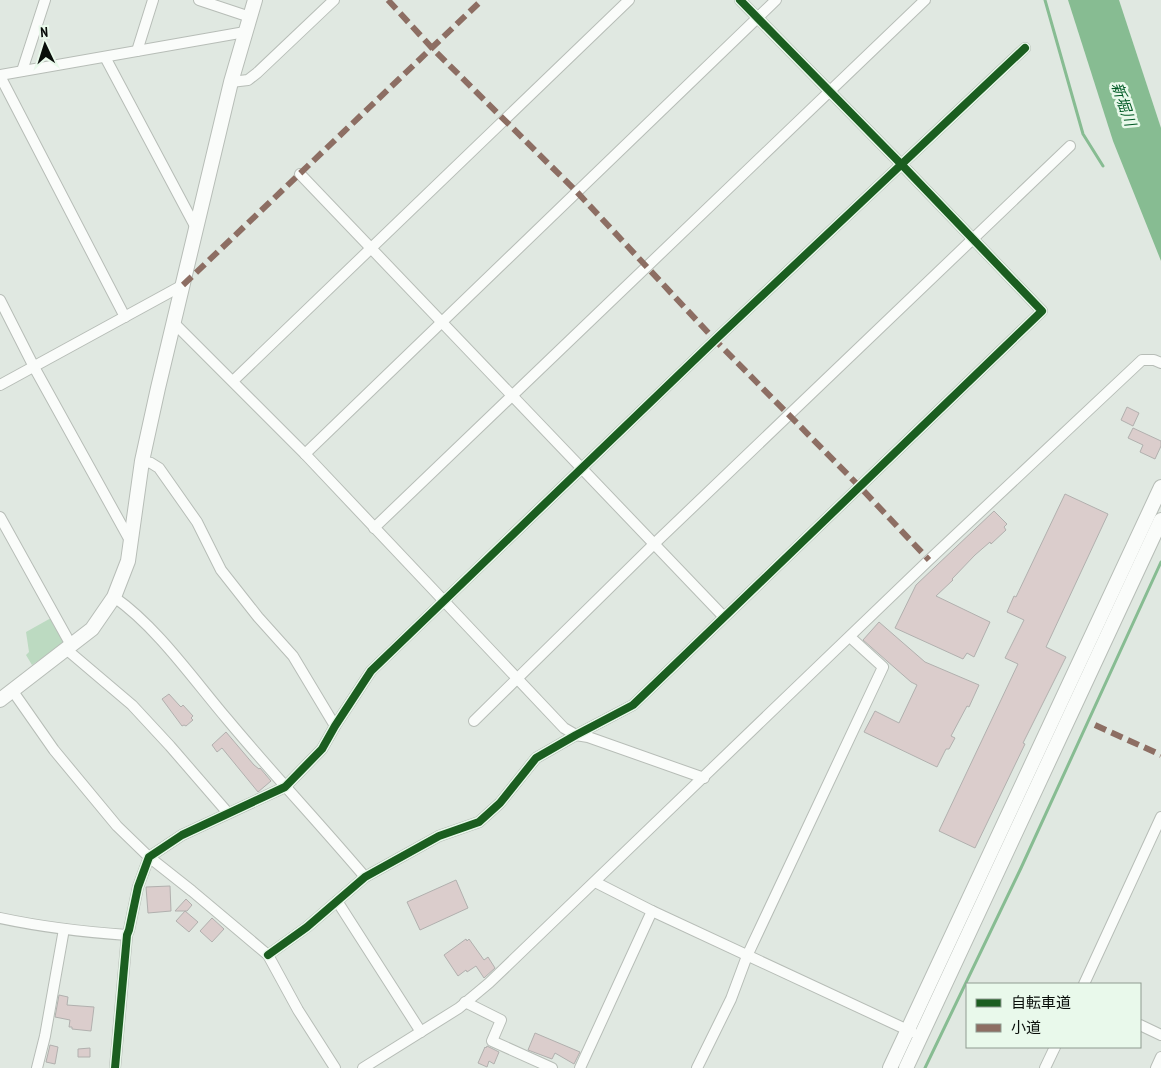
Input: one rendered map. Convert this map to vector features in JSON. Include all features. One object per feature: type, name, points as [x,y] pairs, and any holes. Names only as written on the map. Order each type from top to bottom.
[{"type":"street","points":[[22,71],[45,0]]},
{"type":"street","points":[[137,51],[153,0]]},
{"type":"street","points":[[199,0],[250,17]]},
{"type":"street","points":[[255,0],[231,82],[142,461],[132,544],[128,561],[114,597],[92,629],[4,695],[54,750],[117,826],[149,857],[268,955],[298,1010],[335,1068]]},
{"type":"street","points":[[231,82],[248,80],[257,73],[334,0]]},
{"type":"street","points":[[233,381],[629,0]]},
{"type":"street","points":[[268,955],[307,927],[365,877],[439,836],[479,822],[500,803],[536,758],[576,734],[633,705],[1042,311],[740,0]]},
{"type":"street","points":[[305,454],[776,0]]},
{"type":"street","points":[[374,528],[925,0]]},
{"type":"street","points":[[125,317],[0,75],[245,32]]},
{"type":"street","points":[[115,1068],[127,935],[130,930],[138,887],[149,857],[182,835],[285,788],[322,749],[372,671],[442,601],[1025,48]]},
{"type":"street","points":[[105,56],[196,228]]},
{"type":"street","points":[[474,721],[654,544],[1070,146]]},
{"type":"street","points":[[300,174],[724,617]]},
{"type":"street","points":[[0,385],[183,285]]},
{"type":"street","points":[[0,300],[34,367],[132,544]]},
{"type":"street","points":[[174,323],[305,454],[564,728],[576,734],[704,778]]},
{"type":"street","points":[[363,1068],[466,1002],[489,983],[1142,360],[1154,360],[1161,363]]},
{"type":"street","points":[[142,461],[159,468],[197,522],[221,570],[258,617],[294,656],[335,726]]},
{"type":"street","points":[[890,1068],[1161,487]]},
{"type":"street","points":[[0,517],[69,647],[132,705],[176,752],[228,813]]},
{"type":"street","points":[[906,1068],[1161,520]]},
{"type":"street","points":[[114,597],[144,621],[285,788],[325,830],[365,877]]},
{"type":"street","points":[[698,1068],[730,999],[747,956],[883,667],[850,637]]},
{"type":"street","points":[[1084,983],[1161,817]]},
{"type":"street","points":[[595,882],[747,956],[921,1036]]},
{"type":"street","points":[[338,901],[421,1032]]},
{"type":"street","points":[[580,1068],[652,911]]},
{"type":"street","points":[[0,918],[64,930],[127,935]]},
{"type":"street","points":[[37,1068],[46,1036],[64,930]]},
{"type":"street","points":[[466,1002],[501,1020],[492,1041],[552,1068]]},
{"type":"street","points":[[1141,1025],[1161,1035]]},
{"type":"street","points":[[1045,1068],[1055,1048]]},
{"type":"street","points":[[1156,1068],[1161,1057]]},
{"type":"shaded area","points":[[51,618],[64,643],[32,665],[26,655],[29,652],[26,632]]},
{"type":"water","name":"新堀川","points":[[1068,0],[1119,0],[1161,128],[1161,261],[1113,141]]},
{"type":"building","points":[[1127,407],[1139,413],[1133,426],[1121,420]]},
{"type":"building","points":[[1133,428],[1161,441],[1161,446],[1155,459],[1140,452],[1143,445],[1128,438]]},
{"type":"building","points":[[1065,494],[1108,514],[1046,647],[1066,657],[1023,743],[1025,744],[975,848],[939,831],[1018,664],[1005,658],[1024,620],[1007,612]]},
{"type":"building","points":[[994,511],[1007,524],[1004,527],[1006,530],[975,555],[936,596],[990,622],[974,657],[967,653],[963,659],[895,628],[916,585]]},
{"type":"building","points":[[879,622],[925,662],[979,685],[969,707],[967,706],[951,736],[955,738],[949,749],[946,749],[937,767],[864,732],[875,711],[899,723],[917,685],[911,682],[863,640]]},
{"type":"building","points":[[169,694],[193,716],[191,718],[193,720],[186,726],[182,726],[162,699]]},
{"type":"building","points":[[226,732],[254,765],[260,768],[271,781],[258,792],[222,748],[217,752],[212,745]]},
{"type":"building","points":[[456,880],[468,908],[420,930],[407,902]]},
{"type":"building","points":[[170,886],[171,911],[148,913],[146,887]]},
{"type":"building","points":[[186,899],[192,905],[187,911],[175,911]]},
{"type":"building","points":[[185,911],[198,922],[189,932],[176,921]]},
{"type":"building","points":[[212,918],[224,929],[212,942],[200,931]]},
{"type":"building","points":[[466,939],[467,941],[469,939],[484,960],[488,957],[495,968],[484,978],[476,966],[458,976],[444,955]]},
{"type":"building","points":[[59,995],[68,997],[67,1005],[94,1007],[91,1031],[72,1029],[72,1027],[69,1027],[70,1020],[55,1017]]},
{"type":"building","points":[[535,1033],[580,1052],[574,1064],[555,1053],[552,1059],[528,1050]]},
{"type":"building","points":[[50,1045],[58,1047],[55,1064],[46,1062]]},
{"type":"building","points":[[487,1046],[499,1052],[494,1064],[489,1061],[487,1067],[478,1063]]},
{"type":"building","points":[[90,1048],[90,1057],[78,1057],[78,1049]]},
{"type":"waterway","points":[[1045,0],[1083,134],[1103,166]]},
{"type":"waterway","points":[[925,1068],[1021,868],[1161,562]]},
{"type":"marked path","points":[[388,0],[432,48],[576,191],[715,340],[929,560]]},
{"type":"marked path","points":[[183,285],[482,0]]},
{"type":"marked path","points":[[1095,725],[1161,755]]},
{"type":"cycle path","points":[[268,955],[307,927],[365,877],[439,836],[479,822],[500,803],[536,758],[633,705],[1042,311],[740,0]]},
{"type":"cycle path","points":[[115,1068],[127,935],[138,887],[149,857],[182,835],[285,787],[322,749],[371,671],[715,340],[1025,48]]}]
